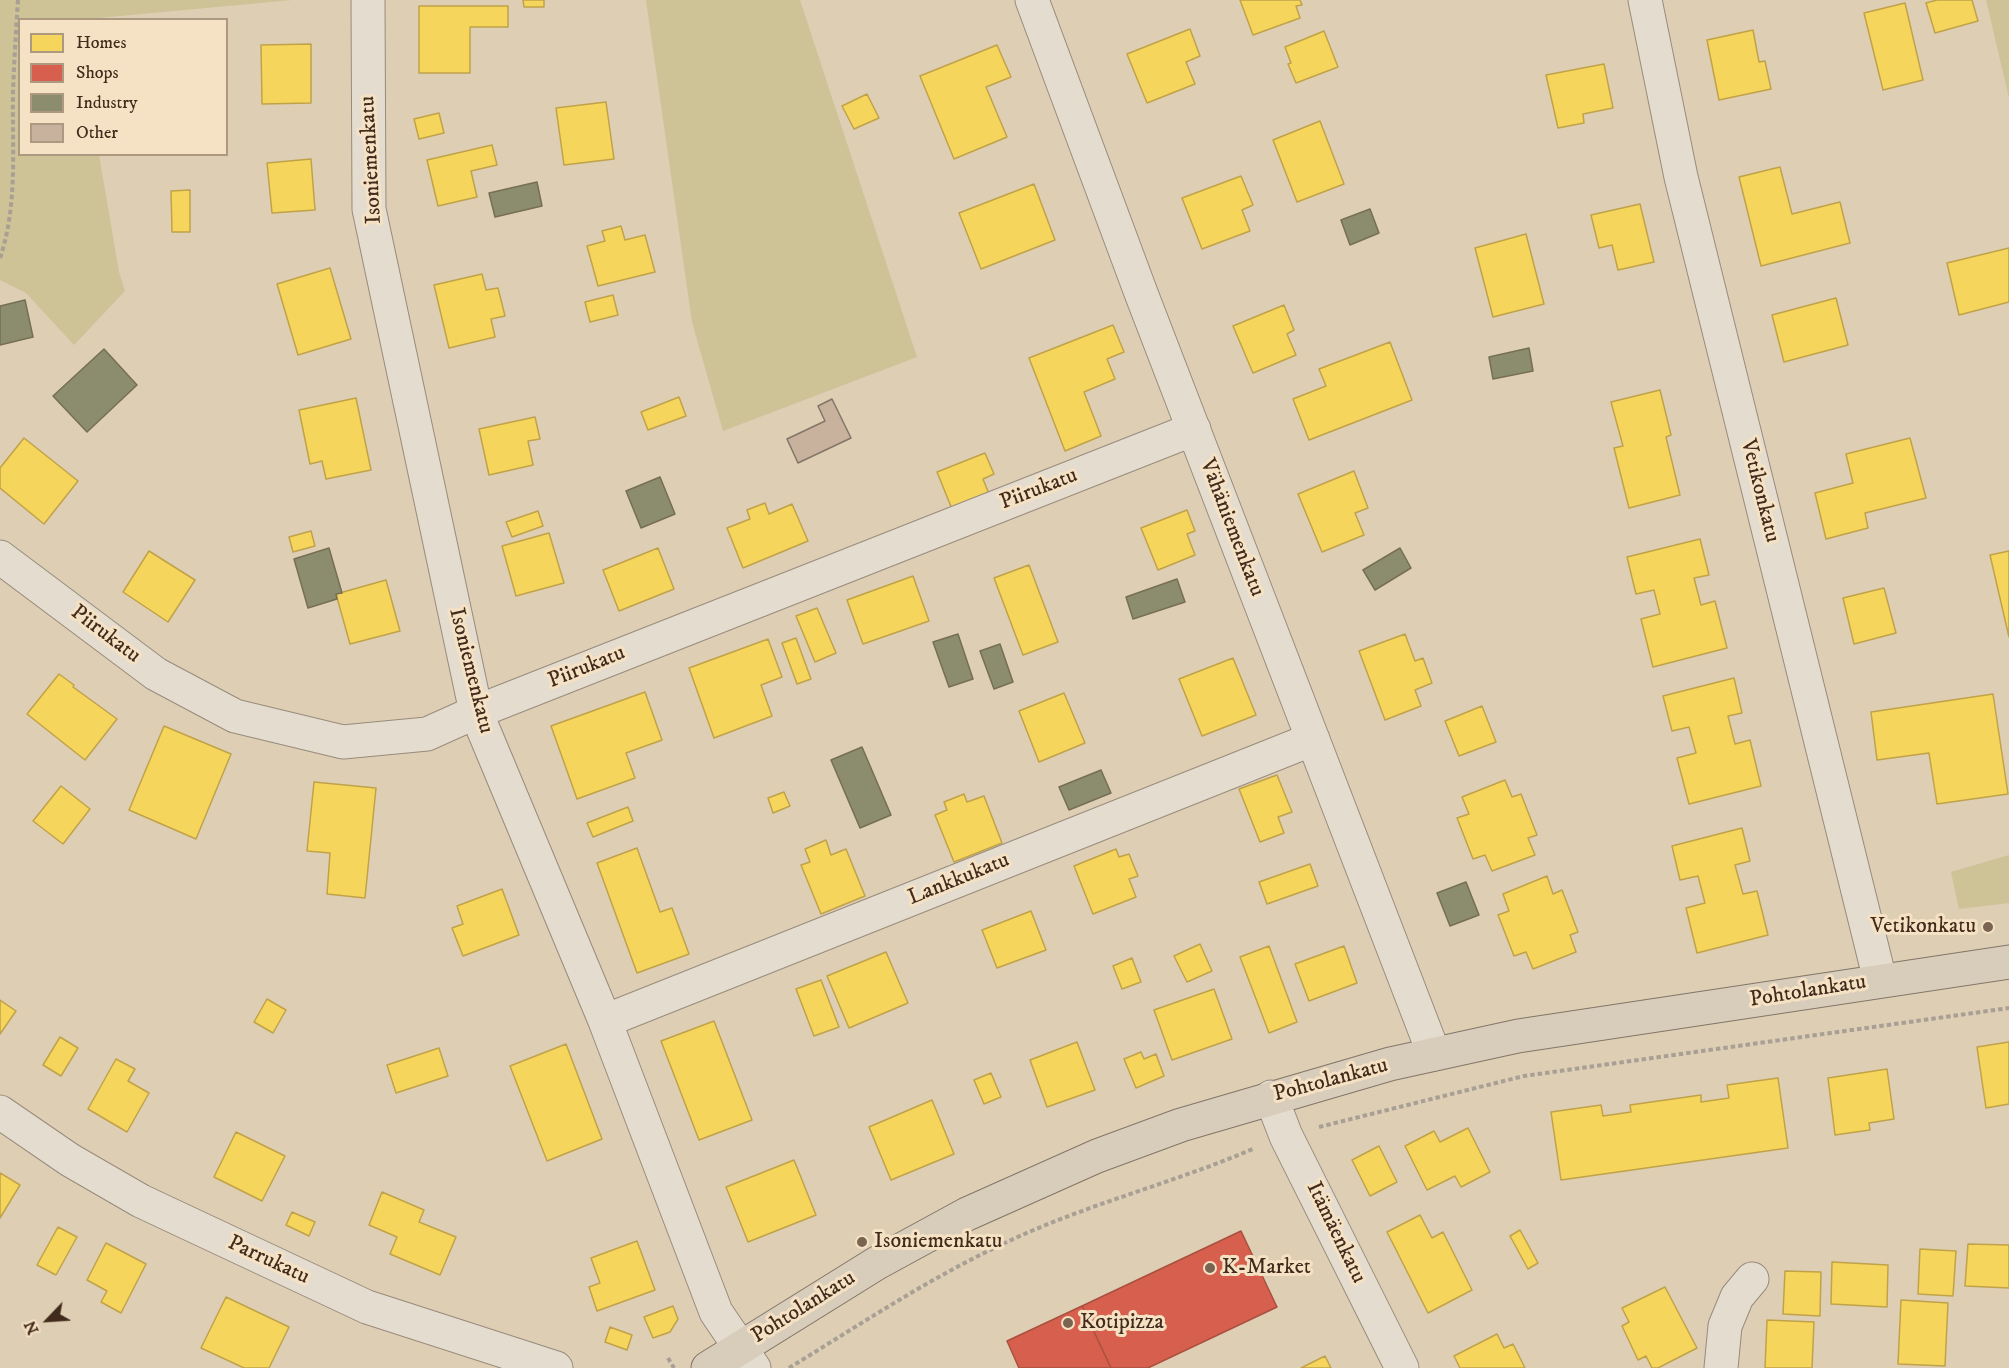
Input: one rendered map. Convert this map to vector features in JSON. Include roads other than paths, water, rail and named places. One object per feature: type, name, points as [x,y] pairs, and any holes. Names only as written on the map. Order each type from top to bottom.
[{"type":"main road","name":"Pohtolankatu","points":[[708,1368],[747,1358],[877,1263],[978,1209],[1097,1156],[1181,1125],[1390,1064],[1529,1034],[2009,962]]},
{"type":"street","name":"Isoniemenkatu","points":[[368,0],[369,209],[476,712],[605,1021],[716,1312],[747,1358]]},
{"type":"street","name":"Vähäniemenkatu","points":[[1032,0],[1065,93],[1434,1054]]},
{"type":"street","name":"Vetikonkatu","points":[[1645,0],[1681,177],[1880,980]]},
{"type":"street","name":"Piirukatu","points":[[0,558],[156,674],[235,716],[343,742],[427,734],[476,712],[1194,429]]},
{"type":"street","name":"Lankkukatu","points":[[605,1021],[1312,740]]},
{"type":"street","name":"Itämäenkatu","points":[[1271,1097],[1286,1136],[1402,1368]]},
{"type":"street","name":"Parrukatu","points":[[0,1112],[70,1160],[141,1201],[367,1307],[556,1368]]},
{"type":"street","points":[[1721,1368],[1725,1326],[1737,1297],[1752,1279]]},
{"type":"place","name":"Vetikonkatu","points":[[1988,927]]},
{"type":"place","name":"Isoniemenkatu","points":[[862,1242]]},
{"type":"place","name":"K-Market","points":[[1210,1268]]},
{"type":"place","name":"Kotipizza","points":[[1068,1323]]}]
